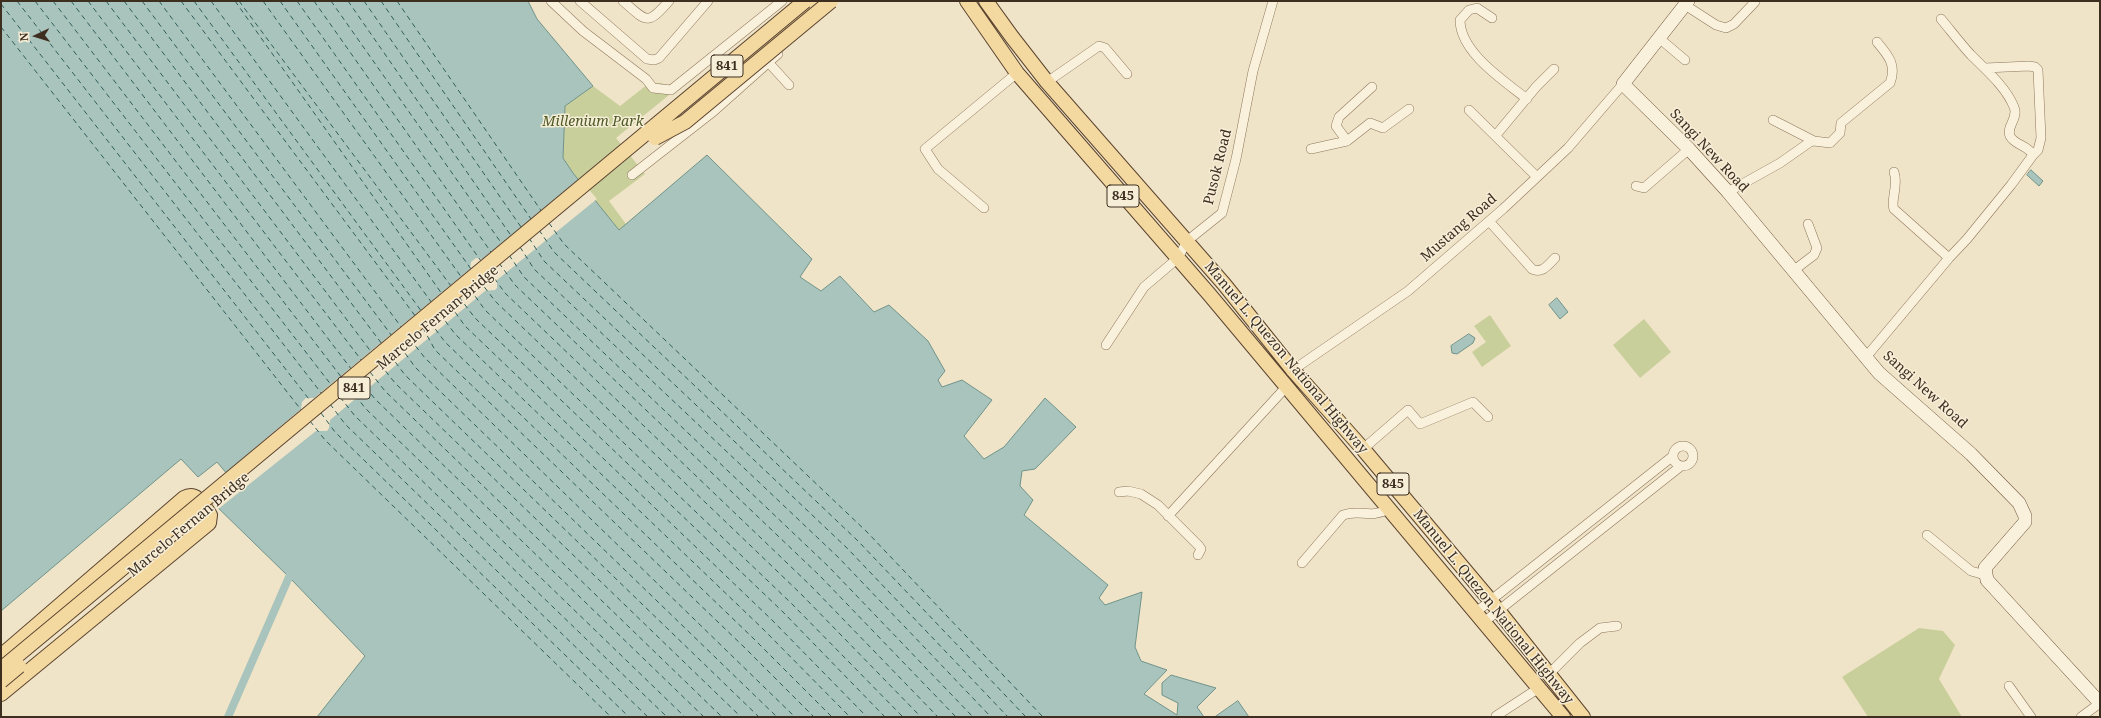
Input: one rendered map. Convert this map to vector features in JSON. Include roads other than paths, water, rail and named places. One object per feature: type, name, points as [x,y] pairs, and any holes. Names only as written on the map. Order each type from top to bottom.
[{"type":"main road","name":"Marcelo Fernan Bridge","points":[[1,669],[805,1]]},
{"type":"main road","name":"Marcelo Fernan Bridge","points":[[1,681],[820,1]]},
{"type":"main road","points":[[655,138],[685,122],[831,1]]},
{"type":"main road","name":"Manuel L. Quezon National Highway","points":[[967,1],[987,32],[1017,73],[1287,386],[1563,717]]},
{"type":"main road","name":"Manuel L. Quezon National Highway","points":[[986,1],[1047,82],[1187,241],[1293,370],[1363,449],[1494,605],[1584,717]]},
{"type":"main road","points":[[987,32],[1000,21]]},
{"type":"main road","points":[[1,656],[184,498],[192,496],[197,498],[210,515],[209,523],[1,694]]},
{"type":"street","points":[[551,1],[583,31],[646,79],[653,88],[671,90],[687,82],[782,1]]},
{"type":"street","points":[[580,1],[647,59],[654,60],[659,58],[708,1]]},
{"type":"street","points":[[623,1],[640,16],[647,19],[652,18],[669,1]]},
{"type":"street","points":[[632,175],[713,110],[837,1]]},
{"type":"street","name":"Pusok Road","points":[[1106,345],[1144,287],[1178,258],[1187,241],[1222,213],[1224,209],[1236,159],[1253,71],[1273,1]]},
{"type":"street","points":[[1623,84],[1686,3],[1716,25],[1726,28],[1734,24],[1755,2]]},
{"type":"street","points":[[1492,18],[1477,8],[1469,10],[1460,20],[1460,31],[1465,42],[1473,52],[1527,99]]},
{"type":"street","points":[[1941,19],[1963,46],[1985,68],[2014,107],[2016,116],[2009,130],[2009,134],[2011,139],[2031,151],[2033,155]]},
{"type":"street","points":[[1658,38],[1685,60]]},
{"type":"street","points":[[1773,120],[1814,141],[1830,143],[1833,141],[1840,132],[1841,123],[1890,83],[1893,75],[1892,64],[1889,56],[1877,42]]},
{"type":"street","points":[[1047,82],[1099,46],[1105,48],[1127,74]]},
{"type":"street","points":[[768,62],[789,85]]},
{"type":"street","points":[[1866,357],[1949,258],[1967,239],[2011,186],[2038,150],[2041,138],[2038,70],[2035,67],[2029,66],[1985,68]]},
{"type":"street","points":[[1496,135],[1554,69]]},
{"type":"street","points":[[984,208],[938,169],[925,149],[1017,73]]},
{"type":"street","name":"Sangi New Road","points":[[1623,84],[1689,149],[1728,192],[1880,374],[1971,454],[2019,503],[2025,516],[2025,522],[1985,568],[1985,574]]},
{"type":"street","name":"Mustang Road","points":[[1293,370],[1408,291],[1489,221],[1568,148],[1623,84]]},
{"type":"street","points":[[1347,141],[1336,126],[1337,121],[1339,117],[1372,87]]},
{"type":"street","points":[[1311,149],[1347,141],[1370,123],[1383,128],[1409,109]]},
{"type":"street","points":[[1469,110],[1537,177]]},
{"type":"street","points":[[1728,192],[1780,163],[1814,141]]},
{"type":"street","points":[[1636,186],[1644,188],[1689,149]]},
{"type":"street","points":[[1894,172],[1896,185],[1892,203],[1894,209],[1949,258]]},
{"type":"street","points":[[1489,221],[1532,269],[1536,271],[1542,270],[1555,258]]},
{"type":"street","points":[[1793,271],[1814,255],[1817,248],[1808,224]]},
{"type":"street","points":[[1168,516],[1287,386]]},
{"type":"street","points":[[1363,449],[1408,410],[1420,424],[1473,402],[1488,417]]},
{"type":"street","points":[[1480,617],[1600,513],[1673,456],[1675,450],[1680,446],[1689,448],[1693,458],[1691,462],[1686,466],[1681,466],[1608,522],[1494,605]]},
{"type":"street","points":[[1673,456],[1674,461],[1681,466]]},
{"type":"street","points":[[1119,492],[1128,491],[1141,494],[1158,505],[1199,546],[1201,550],[1198,555]]},
{"type":"street","points":[[1302,563],[1343,515],[1353,512],[1365,515],[1378,514],[1389,509]]},
{"type":"street","points":[[1600,513],[1608,522]]},
{"type":"street","points":[[1927,535],[1971,571],[1985,574],[1987,580],[2100,703],[2081,717]]},
{"type":"street","points":[[1549,674],[1580,643],[1600,628],[1617,626]]},
{"type":"street","points":[[2009,686],[2032,717]]},
{"type":"street","points":[[1496,716],[1538,688]]},
{"type":"water","points":[[1,1],[528,1],[537,19],[593,86],[565,106],[563,158],[573,173],[619,230],[707,155],[812,259],[800,277],[821,291],[840,276],[874,312],[889,305],[928,341],[945,371],[938,380],[942,387],[962,380],[992,400],[964,436],[984,459],[1004,447],[1045,398],[1076,427],[1035,469],[1022,471],[1020,486],[1033,500],[1024,515],[1108,585],[1099,598],[1105,605],[1142,592],[1135,647],[1141,661],[1167,670],[1144,694],[1177,715],[1178,703],[1162,695],[1162,683],[1171,675],[1216,688],[1197,707],[1204,717],[317,717],[365,656],[289,577],[210,500],[233,481],[217,462],[198,477],[181,459],[1,611]]},
{"type":"water","points":[[2031,170],[2043,181],[2039,186],[2027,175]]},
{"type":"water","points":[[1557,298],[1568,312],[1560,319],[1549,305]]},
{"type":"water","points":[[1469,334],[1475,338],[1473,343],[1457,354],[1452,353],[1451,346]]},
{"type":"water","points":[[1238,701],[1249,717],[1215,717]]},
{"type":"waterway","points":[[228,717],[289,577]]},
{"type":"park label","name":"Millenium Park","points":[[593,122]]}]
